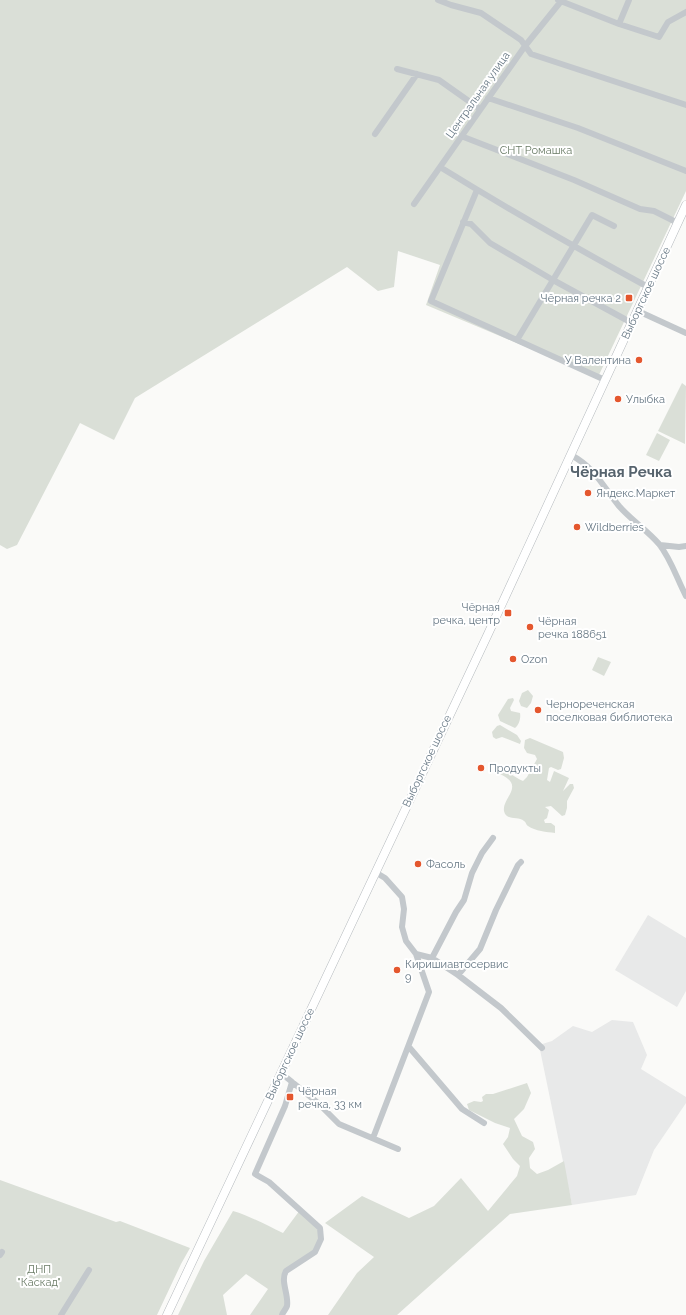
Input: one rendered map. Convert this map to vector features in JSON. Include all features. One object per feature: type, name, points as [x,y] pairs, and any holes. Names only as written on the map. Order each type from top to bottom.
[{"type":"main road","name":"Выборгское шоссе","points":[[167,1315],[571,455],[604,380],[638,311],[686,205]]},
{"type":"street","points":[[438,0],[480,13],[521,40],[531,54],[686,105]]},
{"type":"street","points":[[560,0],[619,24],[659,37],[668,22],[686,12]]},
{"type":"street","name":"Центральная улица","points":[[414,204],[525,46],[560,0]]},
{"type":"street","points":[[619,24],[629,0]]},
{"type":"street","points":[[397,69],[439,80],[480,109]]},
{"type":"street","points":[[375,134],[417,74]]},
{"type":"street","points":[[488,98],[578,128],[686,171]]},
{"type":"street","points":[[461,136],[574,180],[640,208],[654,211],[678,223]]},
{"type":"street","points":[[440,166],[477,190],[573,246],[648,287]]},
{"type":"street","points":[[477,190],[431,301],[604,380]]},
{"type":"street","points":[[517,340],[592,215],[614,226]]},
{"type":"street","points":[[463,222],[472,224],[490,242],[553,280],[632,323]]},
{"type":"street","points":[[638,311],[686,333]]},
{"type":"street","points":[[571,455],[580,460],[594,472],[619,506],[660,545],[669,560],[686,596]]},
{"type":"street","points":[[660,545],[679,547],[686,546]]},
{"type":"street","points":[[432,958],[456,912],[464,900],[472,873],[482,853],[493,838]]},
{"type":"street","points":[[458,975],[480,949],[496,910],[518,865],[521,862]]},
{"type":"street","points":[[373,1138],[429,992],[416,954],[406,941],[402,927],[404,909],[402,896],[385,878],[375,872]]},
{"type":"street","points":[[416,954],[432,958],[458,975],[501,1008],[542,1048]]},
{"type":"street","points":[[409,1047],[462,1109],[484,1123]]},
{"type":"street","points":[[281,1074],[318,1103],[339,1124],[398,1149]]},
{"type":"street","points":[[282,1315],[287,1308],[283,1276],[286,1271],[315,1252],[321,1239],[320,1228],[269,1182],[255,1174],[285,1106],[292,1082]]},
{"type":"street","points":[[61,1315],[89,1270]]},
{"type":"shaded area","points":[[648,915],[686,938],[686,991],[677,1007],[615,970]]},
{"type":"shaded area","points":[[612,1020],[633,1022],[647,1055],[641,1069],[686,1097],[686,1103],[654,1150],[636,1195],[572,1205],[539,1045],[552,1041],[573,1026],[592,1032]]},
{"type":"green space","name":"СНТ Ромашка","points":[[0,0],[686,0],[686,191],[598,377],[426,305],[440,265],[398,251],[394,287],[378,291],[347,267],[135,398],[114,440],[80,423],[17,545],[7,549],[0,545]]},
{"type":"green space","points":[[682,383],[686,386],[685,444],[658,431]]},
{"type":"green space","points":[[657,433],[670,440],[659,461],[646,455]]},
{"type":"green space","points":[[598,657],[611,662],[604,676],[592,670]]},
{"type":"green space","points":[[528,690],[533,696],[531,703],[527,708],[521,706],[519,701],[522,693]]},
{"type":"green space","points":[[513,698],[514,700],[510,708],[511,711],[520,713],[519,723],[515,728],[500,721],[498,715],[508,699]]},
{"type":"green space","points":[[500,725],[517,735],[521,741],[520,744],[502,737],[496,739],[493,737],[492,732],[497,726]]},
{"type":"green space","points":[[530,738],[563,752],[564,758],[561,769],[558,770],[551,767],[549,768],[547,780],[550,782],[554,771],[569,778],[563,791],[570,784],[573,784],[574,788],[567,801],[565,815],[562,816],[551,806],[545,807],[549,810],[547,818],[544,820],[545,823],[551,823],[555,826],[555,833],[531,828],[527,826],[525,821],[507,816],[504,811],[504,806],[512,787],[508,778],[500,774],[500,772],[502,771],[508,773],[523,781],[527,777],[537,759],[535,755],[527,753],[524,748],[525,740]]},
{"type":"green space","points":[[527,1083],[531,1093],[524,1109],[514,1119],[522,1136],[533,1142],[535,1149],[529,1158],[530,1168],[537,1174],[564,1161],[572,1205],[510,1214],[397,1315],[328,1315],[357,1273],[374,1257],[325,1223],[362,1196],[409,1218],[434,1206],[461,1178],[488,1211],[517,1176],[520,1166],[513,1159],[503,1144],[508,1137],[510,1128],[495,1123],[469,1110],[467,1104],[474,1101],[483,1101],[482,1097],[486,1094],[493,1094]]},
{"type":"green space","name":"ДНП \"Каскад\"","points":[[0,1180],[116,1222],[120,1221],[190,1248],[157,1315],[0,1315]]},
{"type":"green space","points":[[300,1210],[320,1228],[321,1239],[315,1252],[286,1271],[287,1307],[282,1315],[250,1315],[268,1289],[246,1274],[223,1295],[227,1315],[178,1315],[204,1261],[233,1211],[252,1218],[283,1233]]},
{"type":"place","name":"Чёрная речка 2","points":[[629,298]]},
{"type":"place","name":"У Валентина","points":[[639,360]]},
{"type":"place","name":"Улыбка","points":[[618,399]]},
{"type":"place","name":"Яндекс.Маркет","points":[[588,493]]},
{"type":"place","name":"Wildberries","points":[[577,527]]},
{"type":"place","name":"Чёрная речка, центр","points":[[508,613]]},
{"type":"place","name":"Чёрная речка 188651","points":[[530,627]]},
{"type":"place","name":"Ozon","points":[[513,659]]},
{"type":"place","name":"Чернореченская поселковая библиотека","points":[[538,710]]},
{"type":"place","name":"Продукты","points":[[481,768]]},
{"type":"place","name":"Фасоль","points":[[418,864]]},
{"type":"place","name":"Киришиавтосервис 9","points":[[397,970]]},
{"type":"place","name":"Чёрная речка, 33 км","points":[[290,1097]]},
{"type":"district","name":"Чёрная Речка","points":[[621,472]]}]
